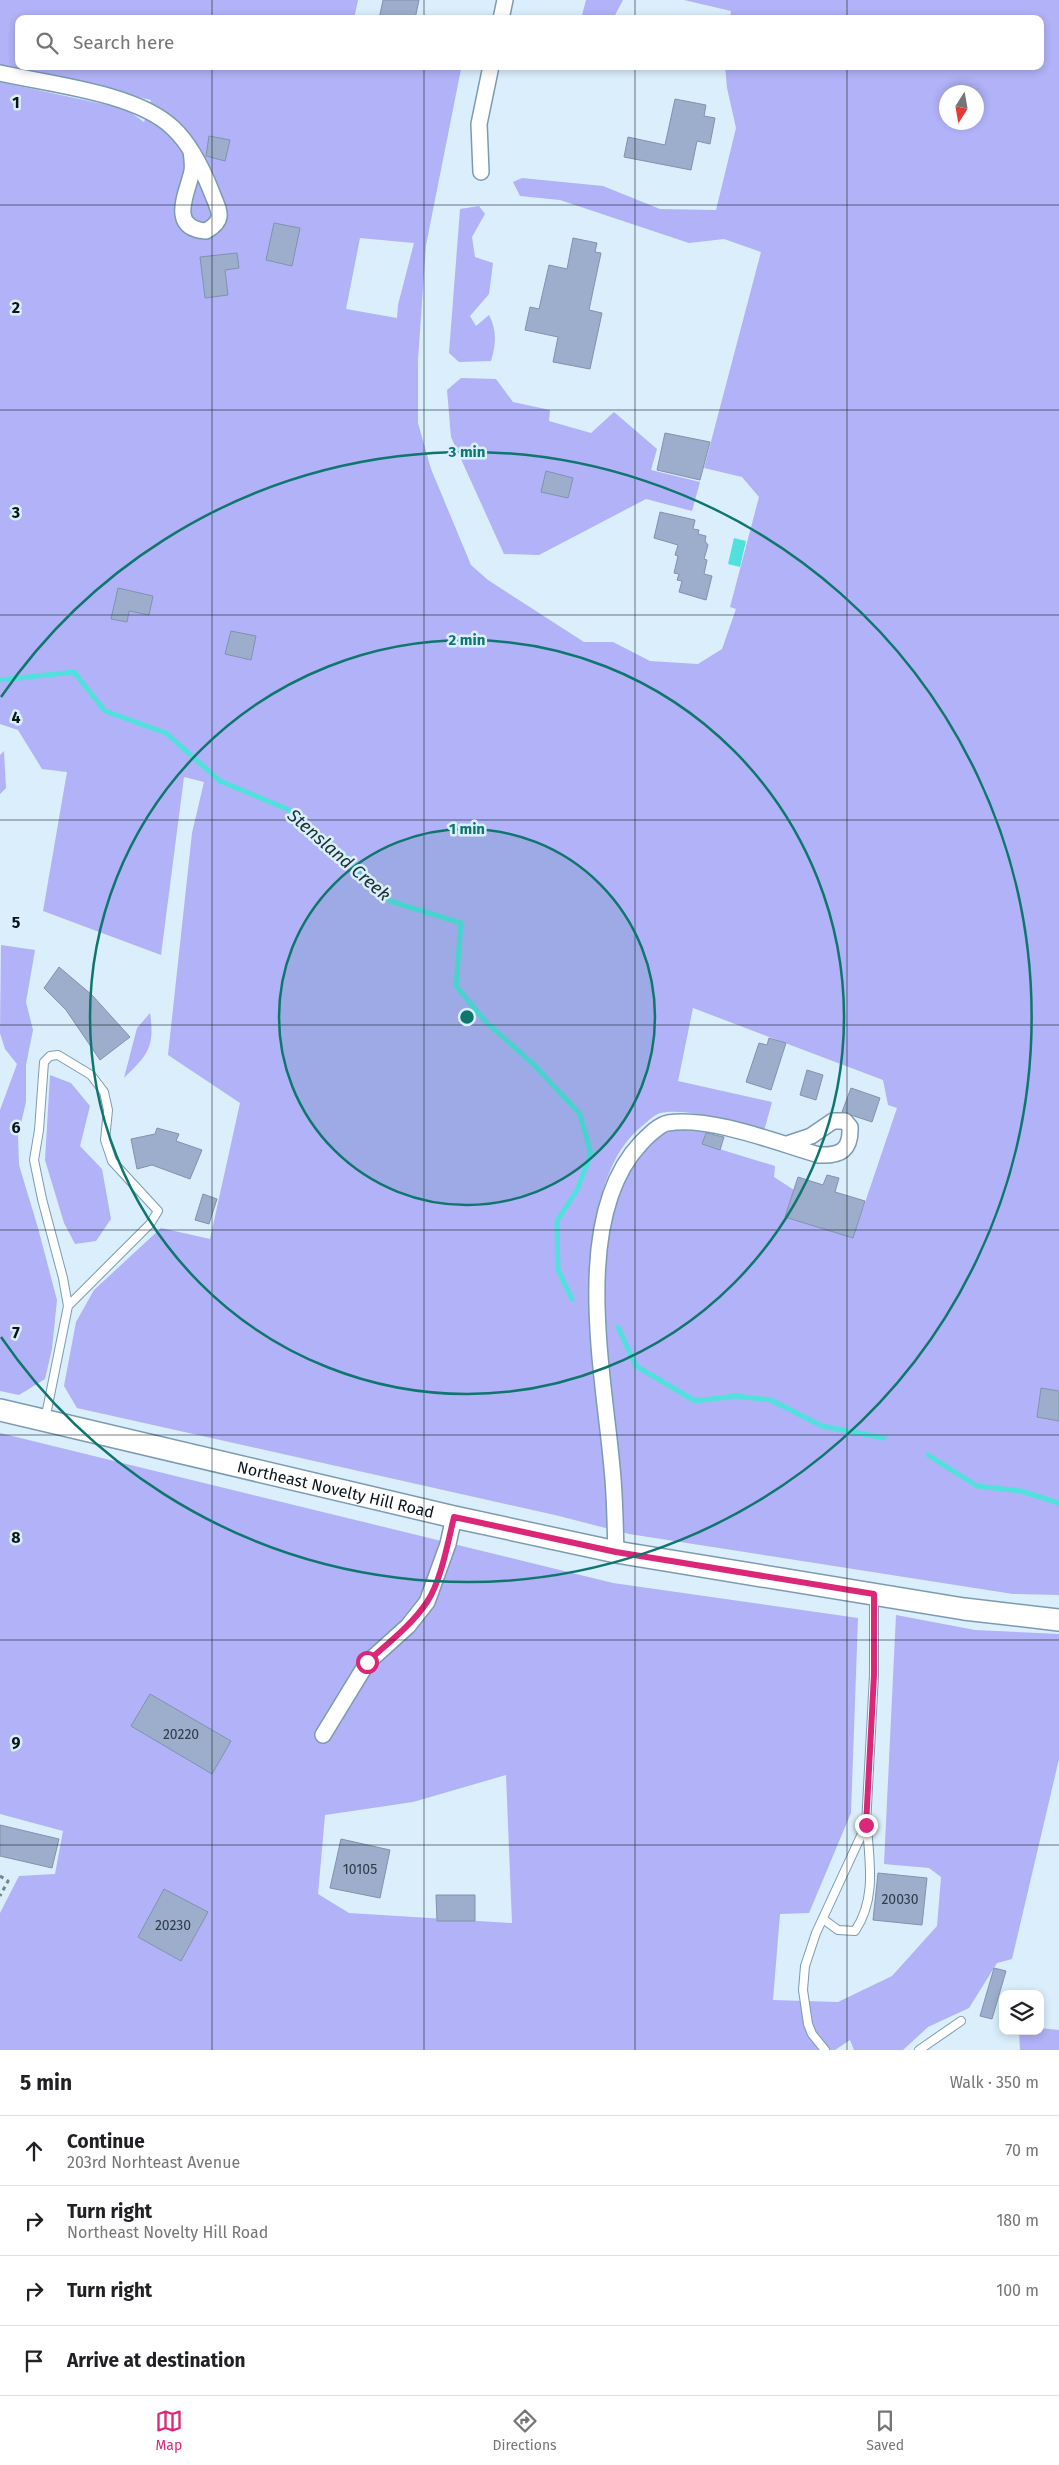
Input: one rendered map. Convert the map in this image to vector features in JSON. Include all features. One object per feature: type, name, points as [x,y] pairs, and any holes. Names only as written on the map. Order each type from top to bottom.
[{"type":"main road","name":"Northeast Novelty Hill Road","points":[[0,1410],[454,1517],[616,1552],[973,1610],[1059,1620]]},
{"type":"street","points":[[502,15],[506,0]]},
{"type":"street","points":[[481,172],[479,124],[490,70]]},
{"type":"street","points":[[0,73],[102,95],[138,106],[156,114],[172,126],[183,138],[191,152]]},
{"type":"street","points":[[616,1552],[612,1470],[596,1310],[600,1248],[604,1222],[613,1189],[632,1153],[651,1133],[667,1123],[704,1123],[787,1144]]},
{"type":"street","points":[[323,1735],[367,1662],[408,1626],[427,1602],[448,1544],[454,1517]]},
{"type":"lane","points":[[45,1420],[68,1306],[34,1160],[39,1130],[44,1062],[50,1056],[58,1055],[91,1075],[104,1092],[108,1110],[105,1140],[112,1161],[158,1211],[150,1224],[68,1306]]},
{"type":"lane","points":[[823,1919],[838,1930],[855,1931],[864,1918],[870,1894],[866,1825],[874,1675],[874,1594]]},
{"type":"lane","points":[[825,2050],[810,2029],[803,1990],[809,1950],[866,1825]]},
{"type":"lane","points":[[919,2050],[961,2021]]},
{"type":"path","points":[[0,1876],[8,1881],[0,1896]]},
{"type":"shaded area","points":[[0,0],[358,0],[355,15],[15,15],[15,70],[461,70],[426,245],[418,360],[418,423],[431,469],[471,565],[488,580],[584,642],[613,642],[650,661],[698,664],[722,649],[736,609],[730,607],[759,497],[742,477],[704,468],[761,252],[724,239],[689,243],[560,200],[520,196],[513,182],[522,178],[603,186],[660,209],[716,210],[736,128],[727,88],[725,70],[1044,70],[1044,15],[730,15],[731,11],[684,0],[1059,0],[1059,1595],[1013,1594],[629,1534],[555,1515],[77,1408],[64,1386],[76,1322],[94,1290],[161,1228],[210,1239],[240,1103],[168,1055],[192,833],[204,782],[184,777],[161,955],[43,911],[67,772],[42,769],[18,730],[0,724],[0,82],[126,109],[144,122],[151,100],[0,67]],"holes":[[[360,238],[414,243],[398,305],[397,318],[346,309]],[[693,1008],[883,1080],[888,1105],[897,1108],[853,1238],[786,1217],[794,1190],[774,1177],[775,1166],[703,1144],[706,1131],[692,1129],[676,1130],[648,1142],[629,1173],[609,1222],[590,1288],[597,1223],[607,1180],[615,1160],[627,1142],[642,1126],[660,1113],[685,1112],[764,1131],[772,1102],[678,1081]]]},
{"type":"shaded area","points":[[586,0],[623,0],[615,15],[582,15]]},
{"type":"shaded area","points":[[479,206],[485,214],[472,237],[475,257],[493,263],[489,294],[470,316],[476,326],[489,315],[493,326],[495,343],[491,361],[459,362],[449,353],[460,209]]},
{"type":"shaded area","points":[[461,378],[496,379],[513,402],[550,410],[549,421],[591,433],[614,412],[657,449],[651,470],[700,482],[692,511],[646,499],[539,555],[504,554],[451,437],[447,390]]},
{"type":"shaded area","points":[[734,538],[746,541],[740,567],[728,564]]},
{"type":"shaded area","points":[[4,751],[6,788],[0,794],[0,755]]},
{"type":"shaded area","points":[[1,945],[35,950],[26,1002],[33,1030],[26,1065],[26,1102],[18,1136],[19,1165],[57,1300],[52,1349],[45,1379],[19,1395],[0,1391],[0,1110],[17,1064],[5,1049],[0,1033]]},
{"type":"shaded area","points":[[150,1013],[151,1034],[148,1050],[139,1063],[124,1078],[137,1028]]},
{"type":"shaded area","points":[[50,1075],[71,1083],[90,1106],[80,1146],[102,1169],[111,1219],[96,1241],[75,1244],[64,1223],[45,1160]]},
{"type":"shaded area","points":[[0,1433],[613,1583],[858,1618],[851,1813],[809,1913],[780,1914],[773,2000],[838,2002],[892,1976],[937,1926],[941,1877],[929,1868],[884,1864],[896,1615],[975,1630],[1059,1634],[1059,1759],[1012,1959],[997,1963],[969,2008],[928,2027],[903,2050],[854,2050],[850,2040],[835,2050],[0,2050],[0,1913],[19,1876],[55,1874],[63,1831],[0,1814]],"holes":[[[506,1775],[512,1923],[349,1913],[318,1894],[325,1815],[413,1802]]]},
{"type":"shaded area","points":[[1044,2028],[1059,2030],[1059,2050],[1020,2050],[1019,2035],[1044,2035]]},
{"type":"building","points":[[383,0],[419,0],[416,15],[380,15]]},
{"type":"building","points":[[675,99],[706,105],[704,116],[715,118],[710,144],[697,141],[691,170],[624,157],[628,137],[665,145]]},
{"type":"building","points":[[209,136],[230,140],[225,161],[206,156]]},
{"type":"building","points":[[274,223],[300,228],[292,266],[266,260]]},
{"type":"building","points":[[573,238],[597,243],[595,252],[601,253],[589,310],[602,313],[590,369],[553,362],[558,337],[525,330],[530,307],[539,309],[549,265],[567,269]]},
{"type":"building","points":[[237,253],[239,268],[225,270],[228,295],[205,298],[200,257]]},
{"type":"building","points":[[665,433],[710,442],[700,480],[657,470]]},
{"type":"building","points":[[546,471],[573,478],[568,498],[541,492]]},
{"type":"building","points":[[660,512],[695,520],[693,529],[699,530],[698,534],[706,536],[705,541],[708,545],[704,559],[707,560],[704,574],[712,576],[706,600],[679,592],[682,581],[677,580],[679,574],[674,573],[678,556],[675,555],[678,545],[654,538]]},
{"type":"building","points":[[118,588],[153,596],[149,615],[129,611],[127,622],[111,619]]},
{"type":"building","points":[[231,631],[256,636],[251,660],[225,654]]},
{"type":"building","points":[[59,967],[92,995],[130,1037],[100,1060],[66,1010],[44,988]]},
{"type":"building","points":[[769,1038],[786,1043],[771,1090],[746,1082],[759,1043],[767,1045]]},
{"type":"building","points":[[807,1070],[823,1075],[816,1100],[800,1095]]},
{"type":"building","points":[[851,1088],[880,1098],[872,1122],[842,1112]]},
{"type":"building","points":[[157,1128],[179,1134],[176,1141],[202,1150],[190,1179],[152,1165],[137,1169],[131,1139],[155,1134]]},
{"type":"building","points":[[706,1133],[724,1137],[720,1150],[702,1144]]},
{"type":"building","points":[[827,1175],[839,1178],[835,1192],[865,1201],[853,1238],[785,1217],[798,1177],[823,1185]]},
{"type":"building","points":[[203,1194],[217,1199],[209,1224],[195,1220]]},
{"type":"building","points":[[1041,1388],[1059,1391],[1059,1421],[1037,1417]]},
{"type":"building","points":[[150,1694],[231,1741],[212,1774],[131,1726]]},
{"type":"building","points":[[0,1825],[59,1839],[52,1868],[0,1856]]},
{"type":"building","points":[[341,1839],[390,1850],[380,1898],[330,1888]]},
{"type":"building","points":[[878,1873],[927,1878],[922,1925],[873,1920]]},
{"type":"building","points":[[164,1889],[208,1912],[181,1961],[138,1937]]},
{"type":"building","points":[[436,1895],[475,1895],[475,1921],[437,1921]]},
{"type":"building","points":[[994,1968],[1006,1971],[992,2019],[980,2016]]},
{"type":"waterway","name":"Stensland Creek","points":[[0,680],[74,672],[105,711],[166,733],[220,781],[287,809],[350,860],[390,901],[461,923],[456,986],[486,1022],[533,1064],[580,1114],[591,1154],[577,1190],[557,1221],[558,1270],[572,1299]]},
{"type":"waterway","name":"Stensland Creek","points":[[618,1327],[636,1366],[695,1401],[736,1396],[771,1400],[822,1426],[884,1438]]},
{"type":"waterway","name":"Stensland Creek","points":[[928,1455],[977,1486],[1021,1491],[1059,1503]]},
{"type":"route","points":[[367,1662],[408,1626],[427,1602],[448,1544],[454,1517],[616,1552],[874,1594],[871,1763],[866,1825]]}]
